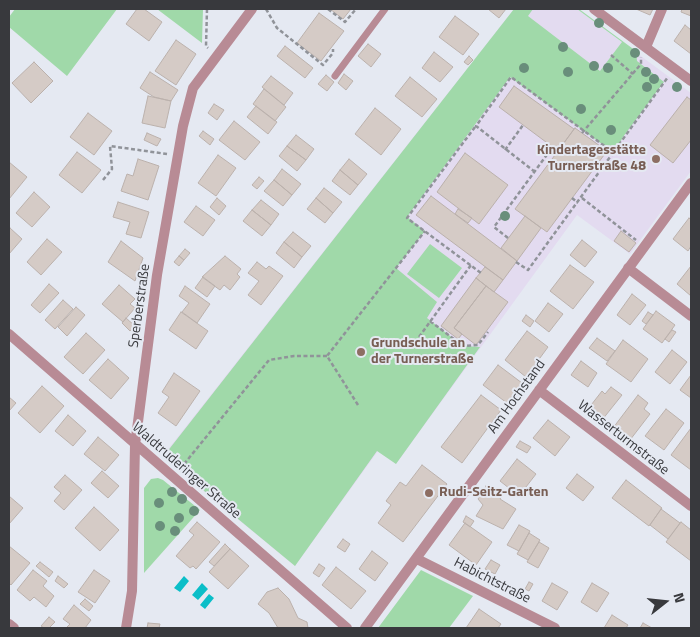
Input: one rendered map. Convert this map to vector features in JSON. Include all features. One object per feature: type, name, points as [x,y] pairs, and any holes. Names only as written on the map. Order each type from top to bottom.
[{"type":"street","name":"Sperberstraße","points":[[126,628],[132,591],[135,445],[157,276],[178,155],[193,88],[252,9]]},
{"type":"street","points":[[594,9],[691,81]]},
{"type":"street","points":[[646,47],[662,9]]},
{"type":"street","name":"Am Hochstand","points":[[366,628],[691,183]]},
{"type":"street","points":[[628,268],[691,316]]},
{"type":"street","name":"Waldtruderinger Straße","points":[[9,334],[347,628]]},
{"type":"street","name":"Wasserturmstraße","points":[[539,390],[691,506]]},
{"type":"street","name":"Habichtstraße","points":[[417,559],[554,628]]},
{"type":"street","points":[[9,624],[14,628]]},
{"type":"lane","points":[[335,76],[385,9]]},
{"type":"path","points":[[206,46],[207,9]]},
{"type":"path","points":[[266,9],[277,28],[323,65],[333,53],[333,49]]},
{"type":"path","points":[[328,9],[346,22],[356,9]]},
{"type":"path","points":[[583,132],[641,64],[641,52],[646,47]]},
{"type":"path","points":[[611,55],[633,74]]},
{"type":"path","points":[[516,262],[528,270],[582,198],[674,68]]},
{"type":"path","points":[[480,272],[407,218],[511,77],[583,132],[614,153]]},
{"type":"path","points":[[505,150],[523,125]]},
{"type":"path","points":[[476,126],[535,172]]},
{"type":"path","points":[[103,180],[112,169],[110,146],[178,155]]},
{"type":"path","points":[[508,238],[494,227],[551,149],[557,153]]},
{"type":"path","points":[[572,198],[578,203]]},
{"type":"path","points":[[582,198],[644,247]]},
{"type":"path","points":[[327,356],[425,231]]},
{"type":"path","points":[[419,337],[471,265]]},
{"type":"path","points":[[430,321],[463,346],[478,345],[488,332]]},
{"type":"path","points":[[178,471],[269,360],[294,356],[327,356]]},
{"type":"path","points":[[327,356],[358,405]]},
{"type":"shaded area","name":"Grundschule an der Turnerstraße","points":[[514,9],[577,9],[691,93],[691,171],[630,254],[577,215],[396,464],[378,451],[295,566],[162,457]]},
{"type":"green space","points":[[15,9],[117,9],[67,76],[9,27],[9,17]]},
{"type":"green space","points":[[157,9],[203,9],[202,43]]},
{"type":"green space","name":"Grundschule an der Turnerstraße","points":[[514,9],[533,9],[528,16],[600,71],[622,42],[577,9],[579,9],[636,51],[637,61],[664,82],[623,137],[614,153],[510,77],[407,217],[425,231],[396,268],[437,302],[427,318],[463,346],[480,347],[396,464],[377,451],[295,566],[163,457]]},
{"type":"green space","points":[[430,244],[462,268],[439,298],[407,274]]},
{"type":"green space","points":[[158,478],[200,510],[144,573],[144,488],[151,479]]},
{"type":"green space","points":[[421,570],[473,596],[449,628],[378,628]]},
{"type":"water","points":[[184,576],[189,581],[180,592],[174,588]]},
{"type":"water","points":[[202,583],[208,589],[198,600],[192,595]]},
{"type":"water","points":[[209,594],[214,598],[205,609],[200,605]]},
{"type":"building","points":[[137,9],[144,9],[162,22],[149,41],[126,24]]},
{"type":"building","points":[[330,9],[351,9],[343,19]]},
{"type":"building","points":[[488,9],[506,9],[499,18]]},
{"type":"building","points":[[636,9],[653,9],[650,15]]},
{"type":"building","points":[[682,9],[691,9],[691,16],[681,12]]},
{"type":"building","points":[[319,13],[344,31],[321,61],[297,43]]},
{"type":"building","points":[[455,16],[479,34],[463,55],[439,37]]},
{"type":"building","points":[[685,25],[691,30],[691,54],[674,41]]},
{"type":"building","points":[[176,40],[196,54],[176,85],[155,71]]},
{"type":"building","points":[[368,44],[381,54],[371,67],[358,56]]},
{"type":"building","points":[[285,46],[313,68],[305,78],[277,56]]},
{"type":"building","points":[[434,52],[453,67],[440,82],[422,68]]},
{"type":"building","points":[[469,56],[473,60],[468,65],[464,62]]},
{"type":"building","points":[[34,62],[53,81],[31,103],[12,83]]},
{"type":"building","points":[[150,72],[178,90],[171,101],[154,97],[140,88]]},
{"type":"building","points":[[344,74],[353,81],[346,90],[338,83]]},
{"type":"building","points":[[326,75],[334,82],[327,91],[318,84]]},
{"type":"building","points":[[271,76],[293,93],[284,105],[262,87]]},
{"type":"building","points":[[410,77],[437,99],[422,117],[395,96]]},
{"type":"building","points":[[514,86],[574,129],[558,151],[499,107]]},
{"type":"building","points":[[264,89],[286,107],[275,121],[253,104]]},
{"type":"building","points":[[148,96],[171,101],[165,128],[142,123]]},
{"type":"building","points":[[687,97],[691,100],[691,140],[673,163],[650,145]]},
{"type":"building","points":[[214,104],[224,110],[217,120],[208,113]]},
{"type":"building","points":[[256,106],[277,122],[268,134],[247,117]]},
{"type":"building","points":[[375,108],[401,129],[381,155],[355,134]]},
{"type":"building","points":[[88,113],[112,131],[94,155],[70,137]]},
{"type":"building","points":[[234,121],[260,142],[245,160],[219,140]]},
{"type":"building","points":[[575,128],[607,151],[547,232],[515,209]]},
{"type":"building","points":[[203,131],[214,139],[210,145],[199,136]]},
{"type":"building","points":[[147,133],[161,139],[157,146],[144,140]]},
{"type":"building","points":[[296,135],[314,149],[306,160],[287,146]]},
{"type":"building","points":[[287,146],[306,160],[297,171],[279,156]]},
{"type":"building","points":[[77,152],[101,170],[82,193],[59,175]]},
{"type":"building","points":[[465,153],[508,185],[479,224],[437,192]]},
{"type":"building","points":[[218,155],[236,168],[216,196],[198,183]]},
{"type":"building","points":[[138,159],[159,166],[148,200],[121,191],[127,174],[133,176]]},
{"type":"building","points":[[349,159],[367,174],[358,185],[340,170]]},
{"type":"building","points":[[9,162],[27,177],[9,199]]},
{"type":"building","points":[[282,169],[301,184],[292,195],[274,180]]},
{"type":"building","points":[[340,170],[358,185],[350,195],[332,181]]},
{"type":"building","points":[[259,177],[264,181],[257,189],[252,185]]},
{"type":"building","points":[[274,180],[292,195],[283,206],[264,191]]},
{"type":"building","points":[[324,188],[342,202],[333,213],[316,198]]},
{"type":"building","points":[[34,192],[50,207],[32,227],[16,213]]},
{"type":"building","points":[[431,196],[517,261],[503,280],[416,215]]},
{"type":"building","points":[[217,198],[226,206],[219,215],[210,207]]},
{"type":"building","points":[[316,198],[333,213],[325,223],[307,209]]},
{"type":"building","points":[[261,200],[279,214],[271,225],[252,210]]},
{"type":"building","points":[[118,202],[149,212],[141,238],[126,234],[130,222],[113,217]]},
{"type":"building","points":[[196,206],[215,220],[203,236],[184,222]]},
{"type":"building","points":[[458,209],[472,218],[468,223],[455,214]]},
{"type":"building","points":[[252,210],[271,225],[262,236],[243,221]]},
{"type":"building","points":[[525,216],[541,228],[517,261],[501,248]]},
{"type":"building","points":[[689,218],[691,220],[691,246],[688,251],[673,239]]},
{"type":"building","points":[[9,229],[22,239],[9,254]]},
{"type":"building","points":[[621,231],[636,243],[629,252],[614,241]]},
{"type":"building","points":[[293,232],[311,246],[302,257],[284,242]]},
{"type":"building","points":[[47,239],[62,252],[41,275],[27,262]]},
{"type":"building","points":[[582,240],[597,252],[585,267],[570,255]]},
{"type":"building","points":[[121,241],[143,258],[135,281],[108,262]]},
{"type":"building","points":[[284,242],[302,257],[294,268],[276,253]]},
{"type":"building","points":[[185,249],[190,253],[184,260],[179,256]]},
{"type":"building","points":[[179,256],[184,260],[179,266],[174,262]]},
{"type":"building","points":[[225,256],[241,269],[237,274],[240,277],[230,290],[224,285],[220,290],[202,277]]},
{"type":"building","points":[[257,262],[266,269],[269,266],[283,276],[261,305],[248,295],[259,281],[248,273]]},
{"type":"building","points":[[570,265],[594,282],[573,309],[550,291]]},
{"type":"building","points":[[691,266],[691,296],[677,284]]},
{"type":"building","points":[[485,267],[503,280],[494,292],[476,278]]},
{"type":"building","points":[[203,277],[215,286],[207,297],[195,288]]},
{"type":"building","points":[[476,278],[486,286],[454,328],[462,334],[458,339],[441,326]]},
{"type":"building","points":[[49,284],[59,293],[40,313],[31,305]]},
{"type":"building","points":[[119,285],[135,299],[130,304],[135,308],[123,322],[102,304]]},
{"type":"building","points":[[185,286],[210,304],[197,323],[182,312],[189,303],[179,296]]},
{"type":"building","points":[[486,286],[508,302],[476,345],[454,328]]},
{"type":"building","points":[[632,294],[646,305],[630,325],[617,315]]},
{"type":"building","points":[[63,300],[73,309],[55,329],[45,320]]},
{"type":"building","points":[[548,303],[563,314],[549,332],[535,321]]},
{"type":"building","points":[[76,307],[85,315],[67,336],[58,327]]},
{"type":"building","points":[[656,311],[675,325],[662,343],[643,329]]},
{"type":"building","points":[[181,312],[208,331],[196,349],[169,330]]},
{"type":"building","points":[[648,312],[653,315],[646,324],[642,321]]},
{"type":"building","points":[[526,315],[534,321],[530,327],[522,321]]},
{"type":"building","points":[[126,318],[135,326],[130,331],[122,323]]},
{"type":"building","points":[[672,330],[676,332],[669,342],[665,339]]},
{"type":"building","points":[[527,331],[548,347],[526,377],[505,360]]},
{"type":"building","points":[[86,333],[105,350],[83,374],[64,357]]},
{"type":"building","points":[[597,338],[615,351],[607,361],[589,348]]},
{"type":"building","points":[[623,340],[648,359],[631,382],[606,364]]},
{"type":"building","points":[[672,350],[687,362],[670,384],[655,372]]},
{"type":"building","points":[[108,359],[129,378],[111,399],[89,380]]},
{"type":"building","points":[[581,361],[597,373],[588,387],[571,375]]},
{"type":"building","points":[[498,365],[522,383],[507,403],[483,385]]},
{"type":"building","points":[[174,373],[200,391],[176,426],[158,413],[169,397],[162,392]]},
{"type":"building","points":[[691,375],[691,398],[680,390]]},
{"type":"building","points":[[42,386],[64,406],[40,433],[18,413]]},
{"type":"building","points":[[611,387],[622,395],[602,420],[588,409],[602,391],[605,394]]},
{"type":"building","points":[[481,395],[501,410],[462,463],[441,447]]},
{"type":"building","points":[[638,395],[648,403],[644,409],[650,414],[630,440],[613,428]]},
{"type":"building","points":[[9,397],[16,403],[9,411]]},
{"type":"building","points":[[666,409],[684,423],[664,450],[645,436]]},
{"type":"building","points":[[68,415],[86,431],[73,446],[55,431]]},
{"type":"building","points":[[548,420],[570,437],[555,456],[533,438]]},
{"type":"building","points":[[691,428],[691,470],[671,455]]},
{"type":"building","points":[[98,437],[119,455],[105,471],[84,454]]},
{"type":"building","points":[[520,441],[531,447],[527,453],[516,447]]},
{"type":"building","points":[[517,459],[536,474],[519,496],[500,481]]},
{"type":"building","points":[[422,465],[447,484],[403,542],[378,523],[391,505],[386,501],[400,482],[406,486]]},
{"type":"building","points":[[102,471],[119,486],[108,498],[91,483]]},
{"type":"building","points":[[577,474],[594,487],[583,501],[566,488]]},
{"type":"building","points":[[65,475],[82,490],[64,510],[54,501],[61,493],[54,487]]},
{"type":"building","points":[[626,480],[662,508],[649,526],[612,498]]},
{"type":"building","points":[[486,486],[502,496],[500,499],[516,509],[503,529],[476,516],[483,505],[478,499]]},
{"type":"building","points":[[9,496],[23,508],[9,524]]},
{"type":"building","points":[[94,507],[119,530],[100,551],[75,528]]},
{"type":"building","points":[[661,509],[680,523],[668,539],[650,525]]},
{"type":"building","points":[[466,516],[474,521],[470,527],[463,522]]},
{"type":"building","points":[[197,522],[220,542],[196,569],[193,566],[190,568],[176,556],[194,535],[189,531]]},
{"type":"building","points":[[681,522],[691,530],[691,561],[666,542]]},
{"type":"building","points":[[465,523],[492,542],[476,565],[449,545]]},
{"type":"building","points":[[519,525],[530,531],[519,551],[507,545]]},
{"type":"building","points":[[529,533],[540,540],[528,560],[517,554]]},
{"type":"building","points":[[343,539],[350,544],[345,552],[337,547]]},
{"type":"building","points":[[539,542],[549,548],[538,568],[527,562]]},
{"type":"building","points":[[225,544],[230,549],[214,566],[209,562]]},
{"type":"building","points":[[9,546],[30,563],[11,585],[9,583]]},
{"type":"building","points":[[230,549],[249,566],[228,589],[209,572]]},
{"type":"building","points":[[372,551],[388,563],[375,581],[359,569]]},
{"type":"building","points":[[491,560],[500,565],[495,574],[485,569]]},
{"type":"building","points":[[40,562],[53,572],[49,577],[36,566]]},
{"type":"building","points":[[319,564],[325,568],[319,577],[313,573]]},
{"type":"building","points":[[336,567],[366,591],[351,609],[322,585]]},
{"type":"building","points":[[33,570],[47,581],[43,586],[54,596],[46,607],[34,597],[30,601],[17,590]]},
{"type":"building","points":[[94,570],[110,581],[95,603],[78,592]]},
{"type":"building","points":[[58,576],[68,584],[64,588],[55,581]]},
{"type":"building","points":[[529,582],[533,584],[529,591],[525,589]]},
{"type":"building","points":[[552,583],[568,592],[557,610],[542,601]]},
{"type":"building","points":[[592,583],[609,593],[597,612],[581,602]]},
{"type":"building","points":[[278,588],[289,599],[298,618],[307,622],[308,628],[278,628],[269,613],[258,604],[267,592]]},
{"type":"building","points":[[85,599],[93,606],[89,611],[80,604]]},
{"type":"building","points":[[74,605],[91,620],[85,628],[66,628],[70,624],[63,619]]},
{"type":"building","points":[[479,609],[501,624],[498,628],[466,628]]},
{"type":"building","points":[[612,615],[628,625],[626,628],[604,628]]},
{"type":"building","points":[[49,617],[55,622],[49,628],[44,628],[41,626]]},
{"type":"building","points":[[148,623],[160,624],[159,628],[147,628]]},
{"type":"building","points":[[643,623],[652,628],[640,628]]},
{"type":"place","name":"Kindertagesstätte Turnerstraße 48","points":[[656,159]]},
{"type":"place","name":"Grundschule an der Turnerstraße","points":[[361,352]]},
{"type":"place","name":"Rudi-Seitz-Garten","points":[[429,493]]}]
